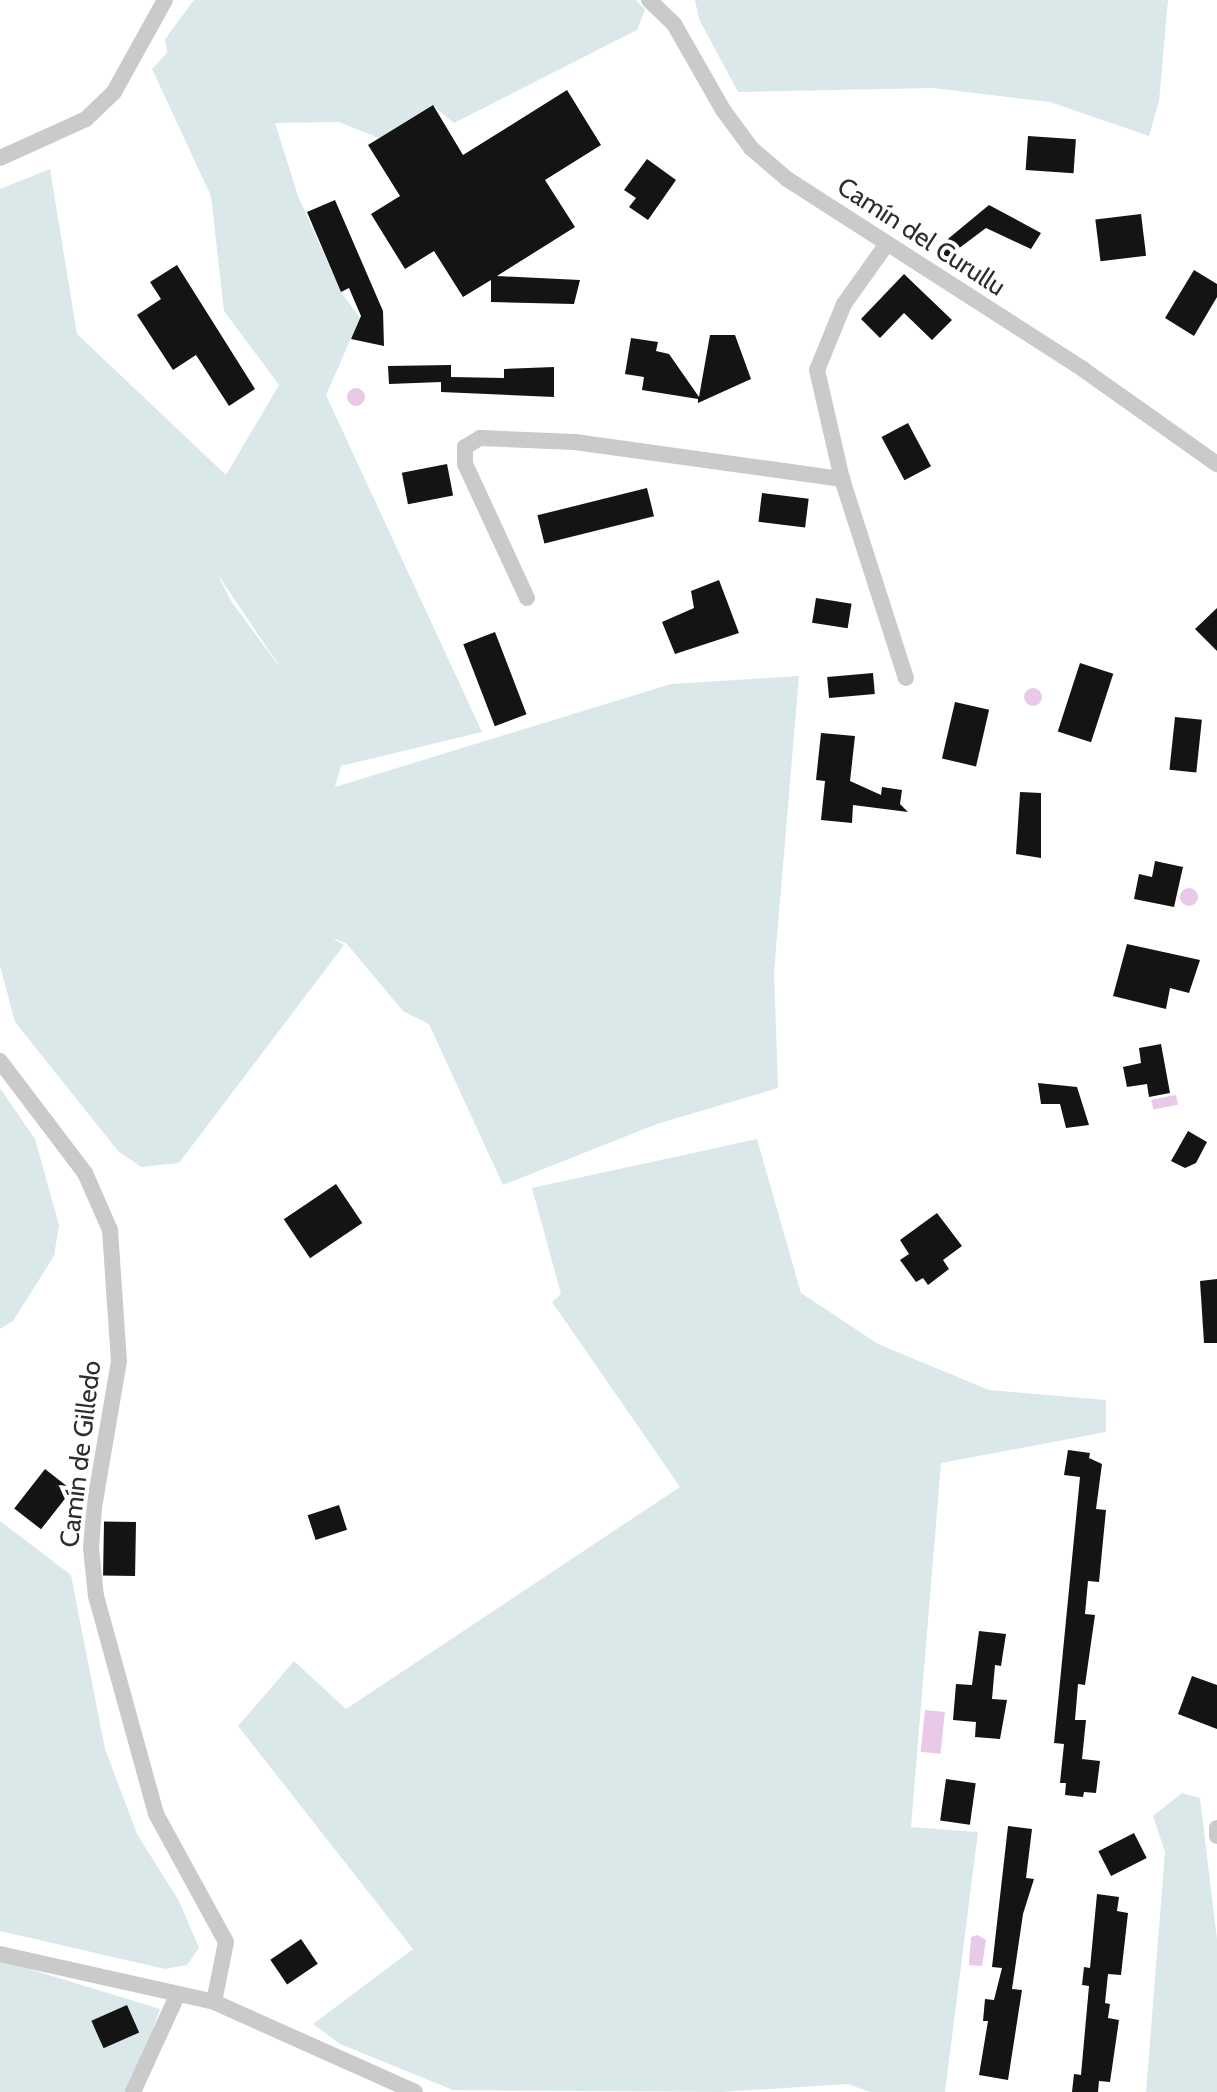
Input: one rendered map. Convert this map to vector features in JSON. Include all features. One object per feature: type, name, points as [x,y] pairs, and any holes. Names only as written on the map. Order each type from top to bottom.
[{"type":"street","points":[[0,158],[86,119],[114,92],[165,0]]},
{"type":"street","name":"Camín del Curullu","points":[[649,0],[674,24],[723,110],[751,148],[886,245],[1084,370],[1217,464]]},
{"type":"street","points":[[886,245],[844,304],[817,370],[842,479],[906,678]]},
{"type":"street","points":[[527,598],[465,464],[465,447],[480,438],[575,442],[842,479]]},
{"type":"street","name":"Camín de Gilledo","points":[[0,1061],[85,1173],[110,1230],[119,1361],[94,1508],[91,1548],[96,1596],[156,1814],[226,1942],[214,2002]]},
{"type":"street","points":[[1217,1828],[1217,1836]]},
{"type":"street","points":[[0,1954],[214,2002],[415,2092]]},
{"type":"street","points":[[133,2092],[177,1996]]},
{"type":"shaded area","points":[[194,0],[636,0],[645,10],[637,30],[454,123],[432,105],[379,138],[339,122],[275,123],[298,196],[341,292],[360,318],[326,395],[482,732],[341,766],[335,787],[671,684],[799,676],[774,972],[778,1088],[657,1124],[503,1185],[429,1024],[403,1011],[346,943],[332,938],[344,945],[179,1163],[141,1167],[118,1151],[15,1022],[0,966],[0,189],[50,169],[77,334],[226,475],[279,385],[224,311],[211,196],[152,69],[167,53],[165,39]],"holes":[[[218,575],[278,665],[231,601]]]},
{"type":"shaded area","points":[[695,0],[1168,0],[1159,101],[1149,136],[1050,102],[933,88],[738,92],[699,19]]},
{"type":"shaded area","points":[[356,388],[365,397],[356,406],[347,397]]},
{"type":"shaded area","points":[[1029,688],[1037,688],[1042,697],[1040,704],[1029,706],[1024,701],[1024,693]]},
{"type":"shaded area","points":[[1189,888],[1198,897],[1189,906],[1180,897]]},
{"type":"shaded area","points":[[0,1088],[35,1139],[59,1225],[54,1256],[13,1321],[0,1329]]},
{"type":"shaded area","points":[[1176,1095],[1178,1105],[1153,1110],[1151,1100]]},
{"type":"shaded area","points":[[757,1139],[801,1293],[878,1344],[989,1390],[1106,1400],[1106,1432],[941,1463],[911,1827],[978,1832],[945,2092],[870,2092],[848,2084],[722,2092],[453,2090],[340,2044],[313,2024],[413,1949],[238,1726],[294,1661],[346,1709],[680,1487],[552,1302],[561,1294],[532,1188]]},
{"type":"shaded area","points":[[0,1521],[71,1575],[105,1749],[137,1834],[179,1901],[199,1948],[187,1965],[165,1969],[0,1931]]},
{"type":"shaded area","points":[[925,1710],[945,1712],[941,1754],[921,1752]]},
{"type":"shaded area","points":[[1182,1793],[1200,1798],[1217,1939],[1217,2092],[1146,2092],[1165,1852],[1153,1816]]},
{"type":"shaded area","points":[[977,1935],[986,1940],[982,1966],[969,1965],[971,1937]]},
{"type":"shaded area","points":[[0,1960],[160,2009],[130,2092],[0,2092]]},
{"type":"building","points":[[567,90],[601,145],[545,180],[575,227],[497,276],[580,280],[574,304],[491,302],[491,280],[463,297],[434,251],[405,269],[371,214],[400,196],[368,145],[433,105],[463,155]]},
{"type":"building","points":[[1028,136],[1076,139],[1074,173],[1026,170]]},
{"type":"building","points":[[647,159],[676,180],[648,220],[629,207],[636,198],[624,190]]},
{"type":"building","points":[[335,200],[383,311],[384,346],[351,339],[361,316],[349,288],[341,292],[307,212]]},
{"type":"building","points":[[989,205],[1041,233],[1031,249],[986,228],[946,258],[937,248]]},
{"type":"building","points":[[1141,214],[1146,256],[1100,261],[1095,220]]},
{"type":"building","points":[[177,265],[255,389],[229,406],[196,355],[173,370],[137,315],[161,299],[150,282]]},
{"type":"building","points":[[1194,270],[1217,284],[1217,297],[1194,336],[1165,318]]},
{"type":"building","points":[[904,274],[952,320],[932,340],[904,313],[880,338],[861,319]]},
{"type":"building","points":[[710,335],[735,335],[751,379],[698,403],[698,399],[642,390],[644,377],[625,374],[631,338],[658,342],[656,351],[669,354],[699,397]]},
{"type":"building","points":[[451,365],[451,377],[504,378],[504,369],[554,367],[554,397],[441,392],[441,382],[389,384],[388,366]]},
{"type":"building","points":[[908,423],[931,466],[905,480],[882,437]]},
{"type":"building","points":[[447,464],[453,495],[408,504],[402,473]]},
{"type":"building","points":[[647,488],[654,516],[544,543],[537,515]]},
{"type":"building","points":[[762,493],[809,499],[805,528],[758,522]]},
{"type":"building","points":[[719,580],[739,633],[675,654],[662,622],[694,608],[691,591]]},
{"type":"building","points":[[816,598],[852,604],[848,628],[812,623]]},
{"type":"building","points":[[1217,608],[1217,651],[1195,629]]},
{"type":"building","points":[[495,632],[527,714],[495,726],[463,644]]},
{"type":"building","points":[[1080,663],[1113,674],[1091,742],[1058,731]]},
{"type":"building","points":[[873,673],[875,694],[829,698],[827,677]]},
{"type":"building","points":[[955,702],[989,710],[976,766],[942,759]]},
{"type":"building","points":[[1175,717],[1202,720],[1196,773],[1169,770]]},
{"type":"building","points":[[821,733],[855,736],[850,781],[881,795],[882,787],[902,790],[900,804],[908,812],[853,805],[852,823],[821,820],[825,781],[816,780]]},
{"type":"building","points":[[1020,792],[1041,793],[1041,858],[1016,854]]},
{"type":"building","points":[[1155,861],[1183,867],[1174,907],[1134,899],[1139,874],[1152,877]]},
{"type":"building","points":[[1127,944],[1200,960],[1189,993],[1170,988],[1166,1009],[1113,996]]},
{"type":"building","points":[[1161,1044],[1170,1093],[1149,1097],[1147,1084],[1127,1087],[1123,1067],[1141,1063],[1139,1048]]},
{"type":"building","points":[[1038,1083],[1077,1087],[1089,1125],[1066,1128],[1060,1104],[1041,1104]]},
{"type":"building","points":[[1188,1131],[1207,1142],[1196,1163],[1185,1168],[1171,1161]]},
{"type":"building","points":[[336,1184],[362,1223],[310,1258],[284,1219]]},
{"type":"building","points":[[937,1213],[962,1246],[943,1260],[949,1269],[928,1285],[923,1278],[916,1282],[900,1260],[909,1254],[900,1240]]},
{"type":"building","points":[[1217,1279],[1217,1343],[1204,1343],[1200,1281]]},
{"type":"building","points":[[1068,1450],[1090,1453],[1089,1458],[1102,1464],[1096,1509],[1106,1510],[1099,1582],[1088,1581],[1085,1614],[1095,1615],[1085,1685],[1078,1684],[1075,1720],[1086,1720],[1082,1759],[1100,1761],[1096,1793],[1084,1792],[1083,1797],[1065,1795],[1066,1783],[1060,1783],[1064,1744],[1054,1743],[1080,1477],[1064,1475]]},
{"type":"building","points":[[45,1469],[72,1490],[41,1529],[14,1508]]},
{"type":"building","points":[[339,1505],[347,1530],[316,1540],[308,1515]]},
{"type":"building","points":[[104,1521],[136,1522],[135,1576],[103,1575]]},
{"type":"building","points":[[979,1631],[1006,1634],[1001,1666],[995,1665],[992,1699],[1007,1700],[1000,1739],[975,1737],[976,1722],[953,1720],[956,1684],[972,1685]]},
{"type":"building","points":[[1192,1676],[1217,1685],[1217,1729],[1178,1714]]},
{"type":"building","points":[[946,1779],[976,1783],[970,1825],[940,1821]]},
{"type":"building","points":[[1008,1826],[1032,1829],[1026,1878],[1034,1879],[1023,1914],[1012,1989],[1022,1990],[1008,2080],[979,2075],[988,2021],[983,2021],[985,1999],[994,2000],[1002,1968],[992,1967]]},
{"type":"building","points":[[1134,1833],[1147,1858],[1111,1876],[1098,1851]]},
{"type":"building","points":[[1097,1894],[1119,1897],[1117,1911],[1128,1913],[1121,1975],[1108,1974],[1105,2003],[1110,2004],[1108,2018],[1119,2020],[1110,2082],[1099,2081],[1098,2092],[1072,2092],[1074,2074],[1081,2075],[1089,1986],[1082,1985],[1084,1967],[1090,1968]]},
{"type":"building","points":[[301,1939],[318,1964],[287,1985],[270,1960]]},
{"type":"building","points":[[127,2005],[139,2032],[104,2048],[91,2021]]}]
